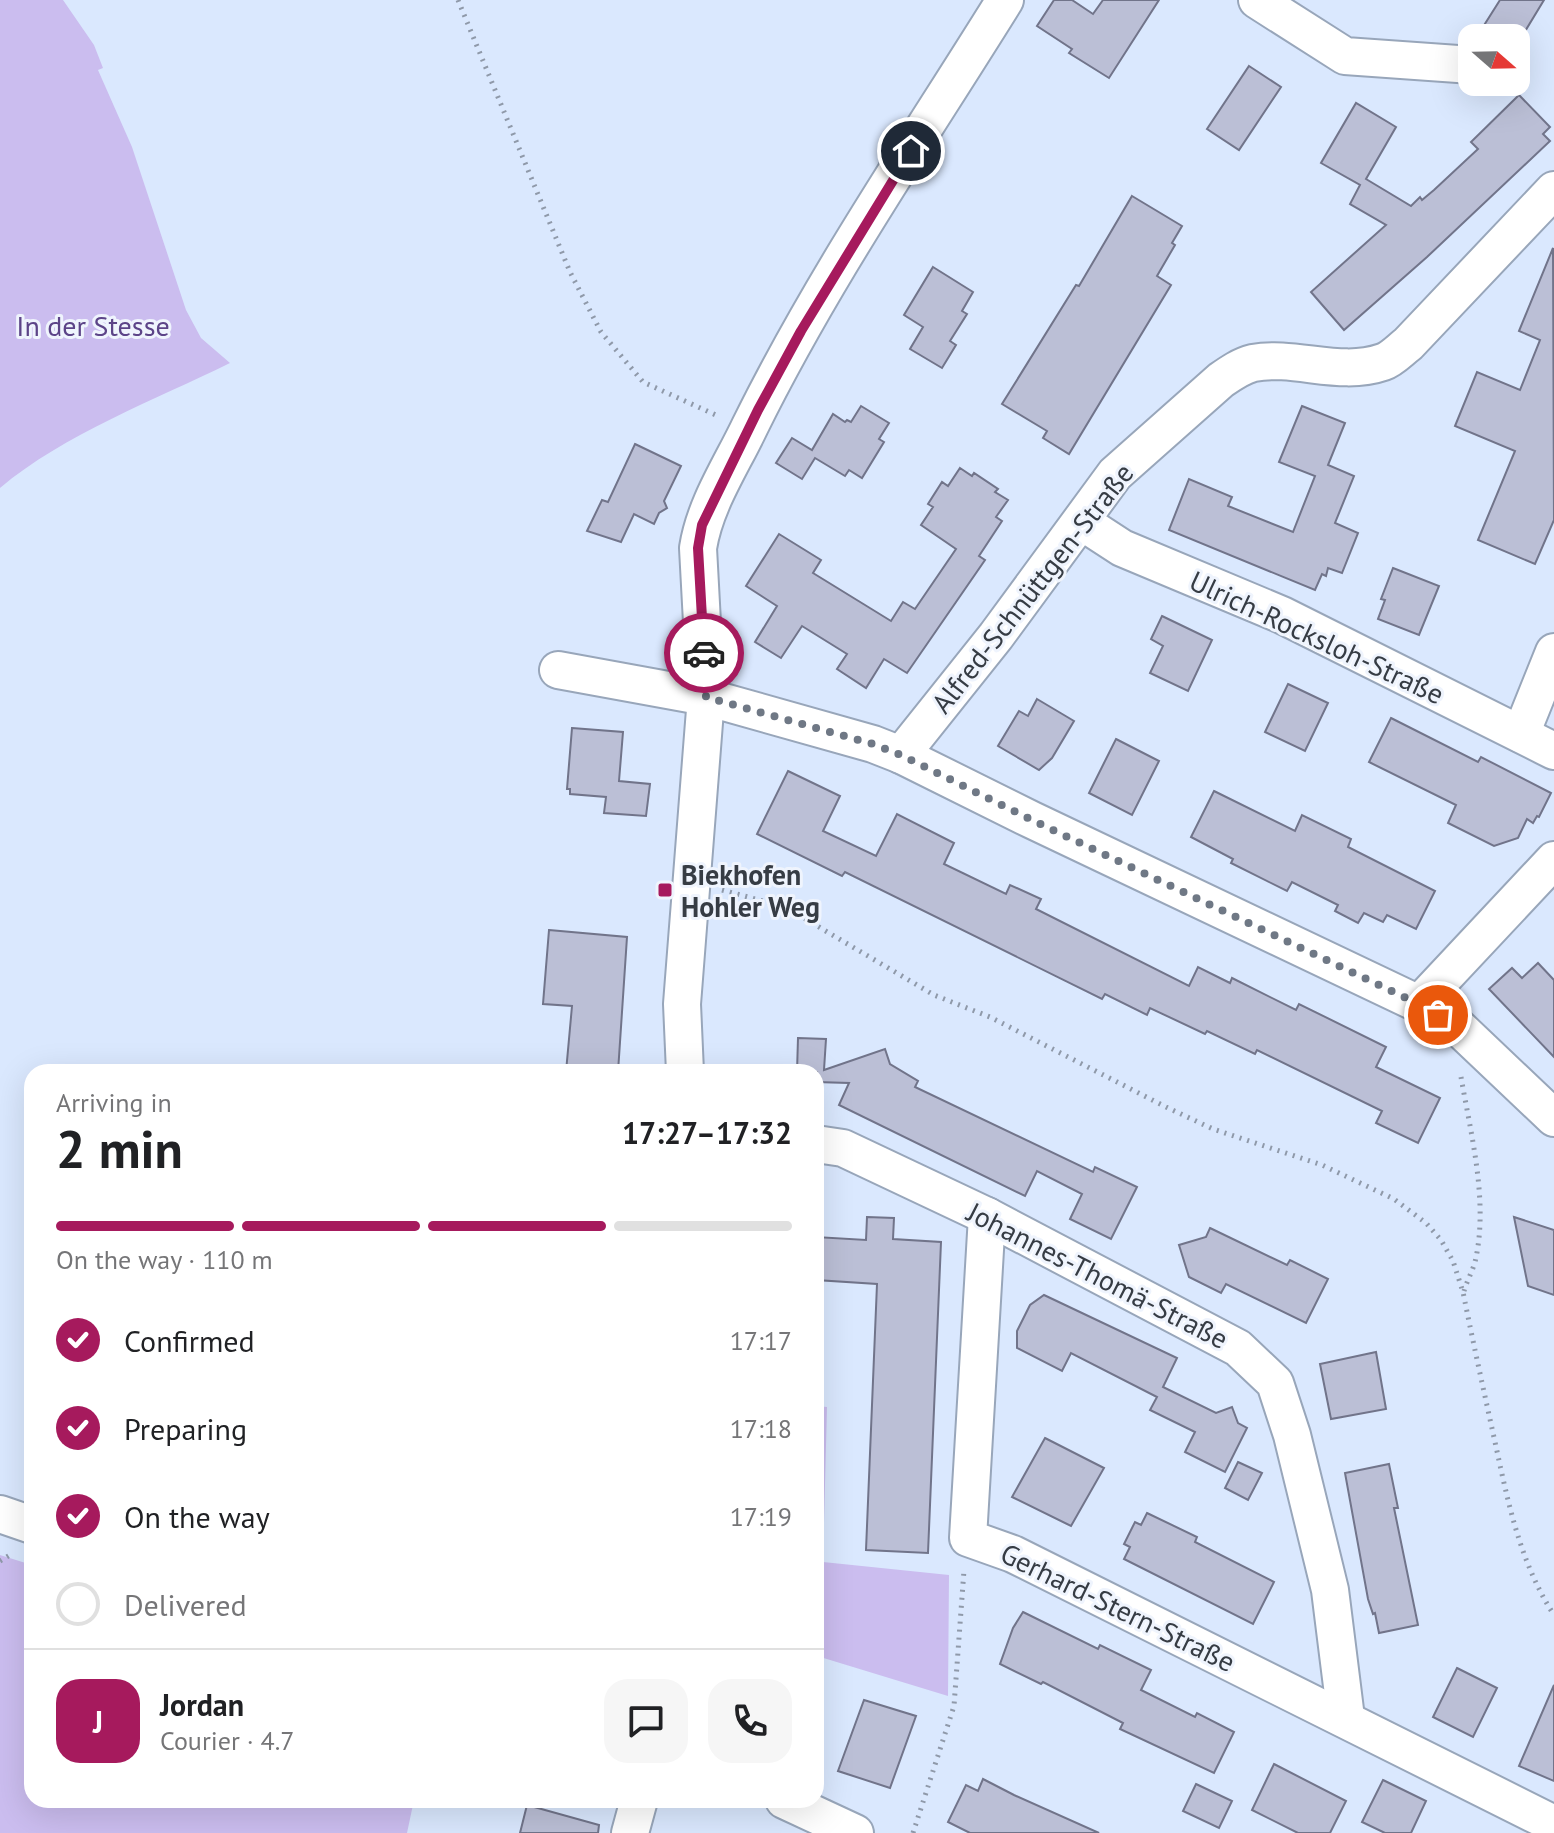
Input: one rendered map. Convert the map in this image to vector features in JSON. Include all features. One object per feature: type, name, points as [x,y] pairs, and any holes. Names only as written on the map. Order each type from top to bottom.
[{"type":"street","points":[[685,1064],[682,1004],[706,697],[698,548],[702,525],[749,429],[832,278],[1005,0]]},
{"type":"street","points":[[1257,0],[1345,56],[1458,64]]},
{"type":"street","name":"Alfred-Schnüttgen-Straße","points":[[901,755],[996,636],[1115,474],[1221,380],[1253,363],[1334,368],[1365,367],[1386,361],[1408,344],[1554,190]]},
{"type":"street","name":"Ulrich-Rocksloh-Straße","points":[[1082,522],[1122,548],[1282,615],[1554,751]]},
{"type":"street","points":[[1521,734],[1554,652]]},
{"type":"street","points":[[558,670],[706,697],[873,744],[901,755],[1419,1004],[1457,1026],[1554,1118]]},
{"type":"street","points":[[1419,1004],[1554,860]]},
{"type":"street","name":"Johannes-Thomä-Straße","points":[[824,1145],[843,1148],[987,1216],[1238,1348],[1275,1383],[1292,1435],[1330,1590],[1346,1718]]},
{"type":"street","name":"Gerhard-Stern-Straße","points":[[987,1216],[968,1538],[1013,1554],[1554,1824]]},
{"type":"street","points":[[0,1514],[24,1522]]},
{"type":"street","points":[[630,1833],[637,1808]]},
{"type":"street","points":[[801,1808],[855,1833]]},
{"type":"path","points":[[458,0],[570,272],[601,332],[643,382],[749,429]]},
{"type":"path","points":[[692,877],[722,890],[785,907],[934,995],[990,1017],[1213,1129],[1322,1165],[1394,1199],[1426,1223],[1453,1261],[1463,1292],[1507,1497],[1535,1584],[1554,1615]]},
{"type":"path","points":[[1457,1026],[1457,1054],[1474,1156],[1480,1230],[1475,1263],[1463,1292]]},
{"type":"path","points":[[913,1833],[954,1706],[960,1597],[968,1538]]},
{"type":"green space","name":"In der Stesse","points":[[0,0],[63,0],[94,45],[103,68],[98,70],[132,147],[186,310],[201,338],[230,363],[81,434],[0,488]]},
{"type":"green space","points":[[824,1407],[827,1407],[824,1523]]},
{"type":"green space","points":[[0,1555],[24,1562],[24,1808],[412,1808],[407,1833],[0,1833]]},
{"type":"green space","points":[[824,1562],[949,1575],[948,1696],[824,1658]]},
{"type":"building","points":[[1054,0],[1072,0],[1093,14],[1103,0],[1159,0],[1109,78],[1069,53],[1072,49],[1037,26]]},
{"type":"building","points":[[1500,0],[1544,0],[1529,24],[1485,24]]},
{"type":"building","points":[[1249,66],[1281,87],[1239,150],[1207,129]]},
{"type":"building","points":[[1518,96],[1550,127],[1543,134],[1550,141],[1344,330],[1311,292],[1386,225],[1350,204],[1360,185],[1321,163],[1356,103],[1396,127],[1366,179],[1411,206],[1434,190],[1478,149],[1471,142]]},
{"type":"building","points":[[1132,196],[1182,226],[1157,276],[1171,285],[1069,454],[1043,438],[1047,431],[1002,404],[1076,285],[1079,286]]},
{"type":"building","points":[[1553,248],[1554,520],[1535,564],[1478,540],[1515,451],[1455,426],[1477,372],[1520,390],[1540,340],[1519,331]]},
{"type":"building","points":[[933,267],[973,292],[962,311],[967,314],[950,341],[956,345],[942,368],[910,349],[923,327],[904,315]]},
{"type":"building","points":[[861,406],[889,423],[879,439],[884,442],[862,478],[849,470],[845,476],[815,458],[802,479],[776,463],[792,438],[812,450],[833,414],[845,422],[851,422]]},
{"type":"building","points":[[1302,406],[1345,423],[1328,465],[1354,476],[1335,523],[1358,533],[1342,573],[1328,568],[1315,590],[1169,530],[1189,479],[1232,497],[1228,506],[1293,532],[1315,476],[1279,462]]},
{"type":"building","points":[[635,444],[681,466],[664,501],[667,508],[659,513],[654,524],[634,514],[621,542],[587,531],[602,500],[608,502]]},
{"type":"building","points":[[960,468],[998,489],[995,492],[1008,500],[996,517],[1002,521],[979,556],[985,560],[907,673],[884,659],[866,688],[837,669],[847,654],[802,626],[781,658],[755,642],[777,606],[746,586],[779,534],[821,560],[813,573],[891,621],[903,602],[915,609],[956,549],[921,525],[933,507],[928,504],[942,482],[948,486]]},
{"type":"building","points":[[1393,568],[1439,586],[1419,635],[1378,619],[1385,600],[1381,599]]},
{"type":"building","points":[[1162,616],[1212,640],[1188,691],[1150,673],[1163,646],[1151,639]]},
{"type":"building","points":[[1288,684],[1328,703],[1305,751],[1265,732]]},
{"type":"building","points":[[1037,699],[1074,721],[1052,758],[1039,770],[998,746],[1019,711],[1028,716]]},
{"type":"building","points":[[1391,718],[1478,762],[1481,757],[1551,793],[1539,817],[1533,823],[1527,819],[1518,838],[1494,846],[1448,823],[1456,805],[1369,762]]},
{"type":"building","points":[[572,728],[623,732],[619,781],[650,784],[646,816],[604,813],[606,797],[570,794],[570,789],[567,789]]},
{"type":"building","points":[[1116,739],[1159,761],[1132,815],[1089,793]]},
{"type":"building","points":[[788,771],[840,796],[823,831],[876,856],[897,814],[954,843],[944,864],[1006,894],[1010,885],[1041,899],[1036,909],[1189,986],[1198,967],[1230,983],[1232,978],[1296,1010],[1299,1004],[1386,1047],[1376,1067],[1440,1098],[1418,1143],[1376,1123],[1382,1111],[1257,1050],[1255,1054],[1150,1008],[1147,1015],[1105,994],[1102,999],[845,872],[842,876],[757,834]]},
{"type":"building","points":[[1214,791],[1295,831],[1302,815],[1351,839],[1348,847],[1435,891],[1416,929],[1387,915],[1383,922],[1364,913],[1358,923],[1335,911],[1338,905],[1292,882],[1287,891],[1231,863],[1233,859],[1191,837]]},
{"type":"building","points":[[549,930],[627,937],[619,1064],[567,1064],[572,1006],[543,1004]]},
{"type":"building","points":[[1538,963],[1554,980],[1554,1057],[1489,989],[1512,968],[1522,978]]},
{"type":"building","points":[[798,1038],[826,1039],[824,1070],[824,1064],[797,1064]]},
{"type":"building","points":[[885,1049],[890,1064],[918,1081],[915,1087],[1093,1172],[1095,1167],[1137,1187],[1111,1239],[1070,1219],[1082,1194],[1037,1171],[1025,1196],[839,1105],[849,1083],[824,1082],[824,1070]]},
{"type":"building","points":[[867,1217],[894,1218],[893,1239],[941,1242],[928,1553],[866,1550],[877,1284],[824,1281],[824,1237],[866,1240]]},
{"type":"building","points":[[1514,1217],[1554,1230],[1554,1295],[1528,1286]]},
{"type":"building","points":[[1210,1228],[1287,1265],[1290,1260],[1328,1279],[1306,1323],[1226,1284],[1221,1293],[1189,1277],[1179,1245],[1206,1237]]},
{"type":"building","points":[[1044,1295],[1177,1358],[1163,1387],[1216,1413],[1232,1407],[1238,1423],[1247,1428],[1225,1472],[1185,1452],[1195,1432],[1150,1410],[1157,1397],[1071,1353],[1062,1371],[1017,1348],[1017,1331],[1030,1305]]},
{"type":"building","points":[[1376,1352],[1386,1409],[1331,1419],[1320,1364]]},
{"type":"building","points":[[1045,1438],[1104,1468],[1071,1526],[1012,1497]]},
{"type":"building","points":[[1238,1462],[1262,1473],[1248,1500],[1225,1488]]},
{"type":"building","points":[[1389,1464],[1398,1508],[1394,1508],[1418,1625],[1379,1633],[1368,1599],[1345,1473]]},
{"type":"building","points":[[1147,1513],[1197,1537],[1195,1542],[1274,1582],[1253,1624],[1124,1559],[1130,1547],[1124,1544],[1135,1522],[1141,1525]]},
{"type":"building","points":[[1023,1612],[1098,1649],[1100,1645],[1151,1670],[1141,1690],[1234,1732],[1214,1773],[1120,1729],[1123,1723],[1043,1682],[1041,1684],[1000,1664],[1013,1628]]},
{"type":"building","points":[[1457,1668],[1497,1688],[1473,1737],[1433,1717]]},
{"type":"building","points":[[1554,1685],[1554,1781],[1519,1766]]},
{"type":"building","points":[[864,1700],[916,1716],[890,1788],[838,1771]]},
{"type":"building","points":[[1274,1764],[1346,1801],[1330,1833],[1298,1833],[1252,1810]]},
{"type":"building","points":[[983,1779],[1099,1833],[970,1833],[948,1822],[966,1785],[978,1791]]},
{"type":"building","points":[[1383,1780],[1426,1801],[1411,1833],[1385,1833],[1362,1822]]},
{"type":"building","points":[[1196,1784],[1232,1801],[1219,1828],[1183,1811]]},
{"type":"building","points":[[526,1808],[538,1808],[599,1825],[598,1833],[520,1833]]},
{"type":"way so far","points":[[704,653],[706,697],[873,744],[901,755],[1438,1015]]},
{"type":"place","name":"Biekhofen Hohler Weg","points":[[665,890]]},
{"type":"route","points":[[704,653],[698,548],[702,525],[801,331],[911,151]]}]
